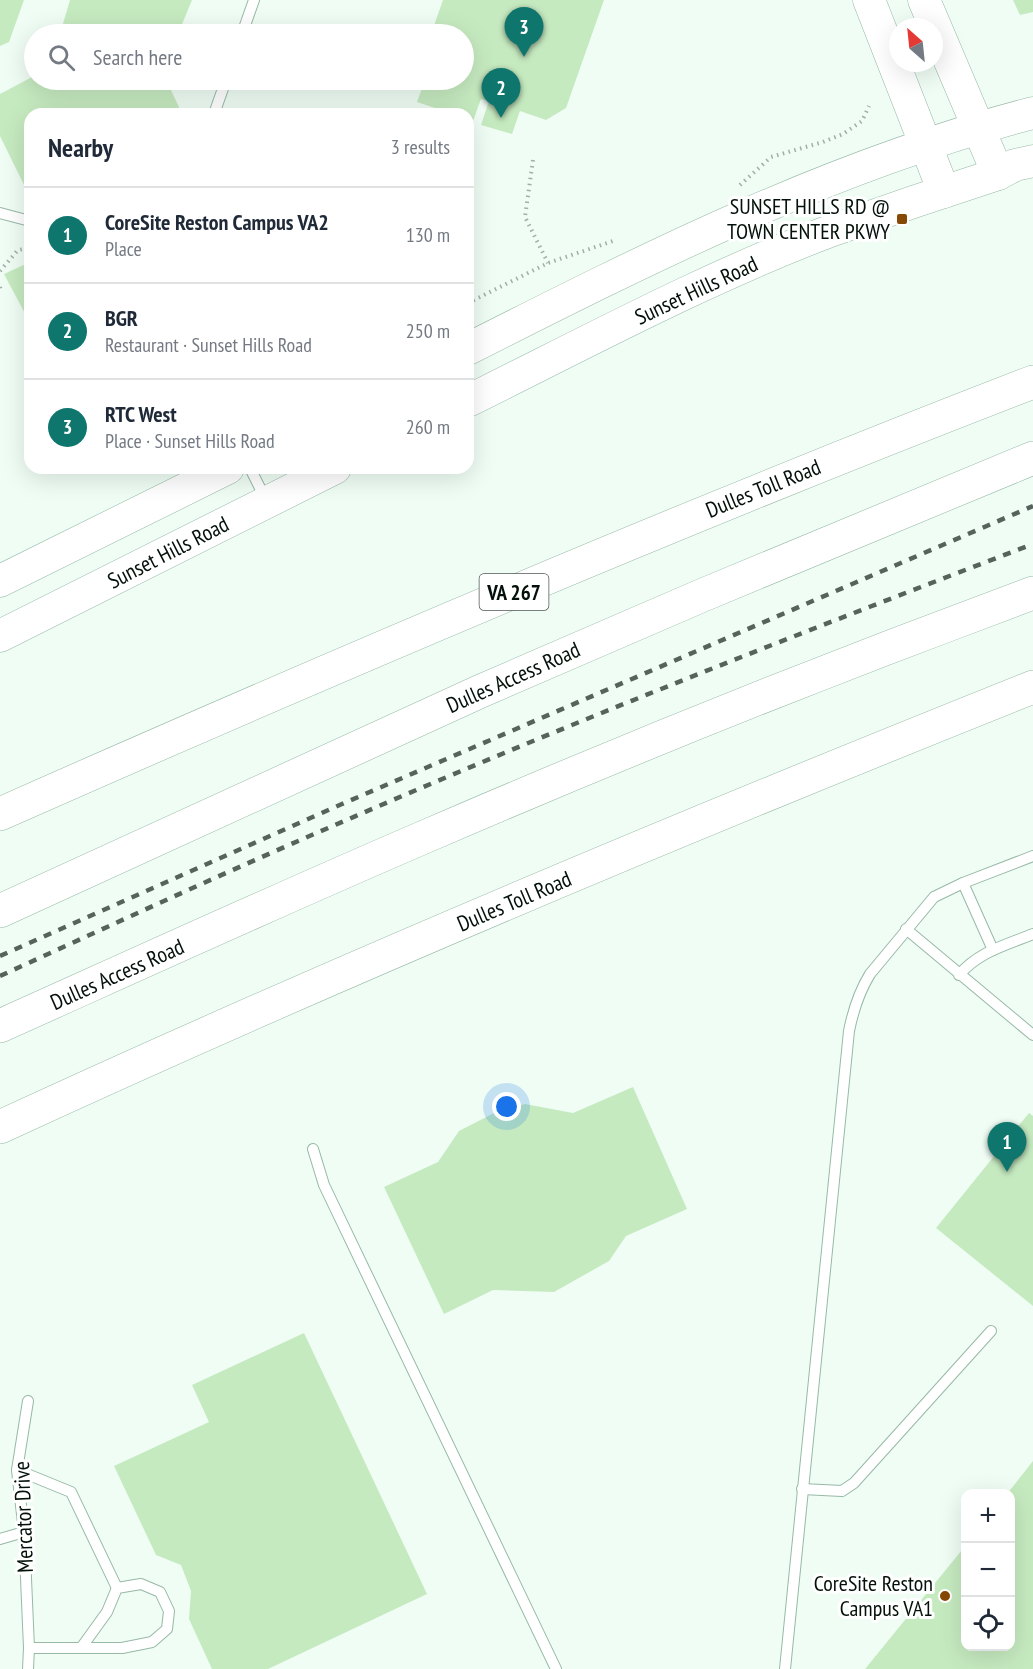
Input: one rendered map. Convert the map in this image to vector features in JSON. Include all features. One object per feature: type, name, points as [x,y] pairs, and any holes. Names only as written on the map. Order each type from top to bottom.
[{"type":"highway","name":"Dulles Toll Road","points":[[0,814],[201,725],[622,546],[856,450],[1033,382]]},
{"type":"highway","name":"Dulles Access Road","points":[[0,911],[481,691],[703,595],[1033,458]]},
{"type":"highway","name":"Dulles Access Road","points":[[0,1026],[501,804],[709,718],[1033,593]]},
{"type":"highway","name":"Dulles Toll Road","points":[[0,1127],[539,889],[1033,687]]},
{"type":"main road","points":[[869,0],[944,192]]},
{"type":"main road","points":[[924,0],[998,174]]},
{"type":"main road","points":[[474,346],[712,229],[809,188],[927,144],[1033,113]]},
{"type":"main road","name":"Sunset Hills Road","points":[[474,398],[653,309],[763,259],[829,232],[1033,160]]},
{"type":"main road","points":[[7,575],[216,474]]},
{"type":"main road","name":"Sunset Hills Road","points":[[0,636],[323,474]]},
{"type":"lane","points":[[246,24],[254,0]]},
{"type":"lane","points":[[216,108],[222,90]]},
{"type":"lane","points":[[0,213],[24,219]]},
{"type":"lane","points":[[253,474],[268,502]]},
{"type":"lane","points":[[785,1669],[849,1031],[853,1013],[863,985],[870,974],[934,897],[963,883],[1033,856]]},
{"type":"lane","points":[[963,883],[993,950]]},
{"type":"lane","points":[[906,929],[1033,1035]]},
{"type":"lane","points":[[959,975],[973,960],[1033,934]]},
{"type":"lane","points":[[313,1149],[324,1185],[556,1669]]},
{"type":"lane","points":[[802,1489],[842,1491],[854,1483],[991,1331]]},
{"type":"lane","name":"Mercator Drive","points":[[28,1401],[17,1470],[24,1532],[28,1669]]},
{"type":"lane","points":[[17,1470],[70,1492],[117,1588],[107,1612],[81,1648]]},
{"type":"lane","points":[[0,1539],[24,1532]]},
{"type":"lane","points":[[29,1648],[122,1648],[152,1642],[167,1629],[169,1611],[160,1592],[141,1584],[117,1588]]},
{"type":"path","points":[[738,186],[771,157],[843,134],[862,121],[869,106]]},
{"type":"path","points":[[533,160],[525,217],[548,263]]},
{"type":"path","points":[[474,300],[548,263],[625,237]]},
{"type":"path","points":[[0,271],[18,250],[24,249]]},
{"type":"path","points":[[0,287],[1,292]]},
{"type":"building","points":[[0,0],[24,0],[9,42],[0,46]]},
{"type":"building","points":[[70,0],[192,0],[182,24],[63,24]]},
{"type":"building","points":[[443,0],[604,0],[566,108],[546,120],[520,111],[512,134],[481,125],[489,101],[481,99],[474,118],[474,108],[435,108],[417,102],[421,90],[474,90],[474,24],[435,24]]},
{"type":"building","points":[[1013,0],[1033,0],[1033,12],[1020,15]]},
{"type":"building","points":[[24,81],[24,90],[171,90],[179,107],[24,108],[24,185],[0,136],[0,94]]},
{"type":"building","points":[[24,265],[24,312],[4,274]]},
{"type":"building","points":[[633,1087],[687,1209],[626,1236],[609,1261],[554,1292],[493,1290],[444,1314],[384,1187],[438,1162],[459,1131],[494,1113],[525,1104],[573,1113]]},
{"type":"building","points":[[1029,1113],[1033,1116],[1033,1306],[936,1228]]},
{"type":"building","points":[[304,1333],[427,1594],[268,1669],[212,1669],[189,1619],[191,1591],[181,1565],[156,1555],[114,1466],[209,1422],[192,1385]]},
{"type":"building","name":"CoreSite Reston Campus VA1","points":[[1033,1461],[1033,1669],[865,1669],[961,1551],[961,1651],[1015,1651],[1015,1489],[1011,1489]]},
{"type":"railway","points":[[0,956],[342,804],[1033,506]]},
{"type":"railway","points":[[0,976],[261,857],[518,747],[1033,544]]},
{"type":"place","name":"RTC West","points":[[524,57]]},
{"type":"place","name":"BGR","points":[[501,118]]},
{"type":"place","name":"SUNSET HILLS RD @ TOWN CENTER PKWY","points":[[902,219]]},
{"type":"place","name":"CoreSite Reston Campus VA2","points":[[1007,1172]]},
{"type":"place","name":"CoreSite Reston Campus VA1","points":[[945,1596]]}]
